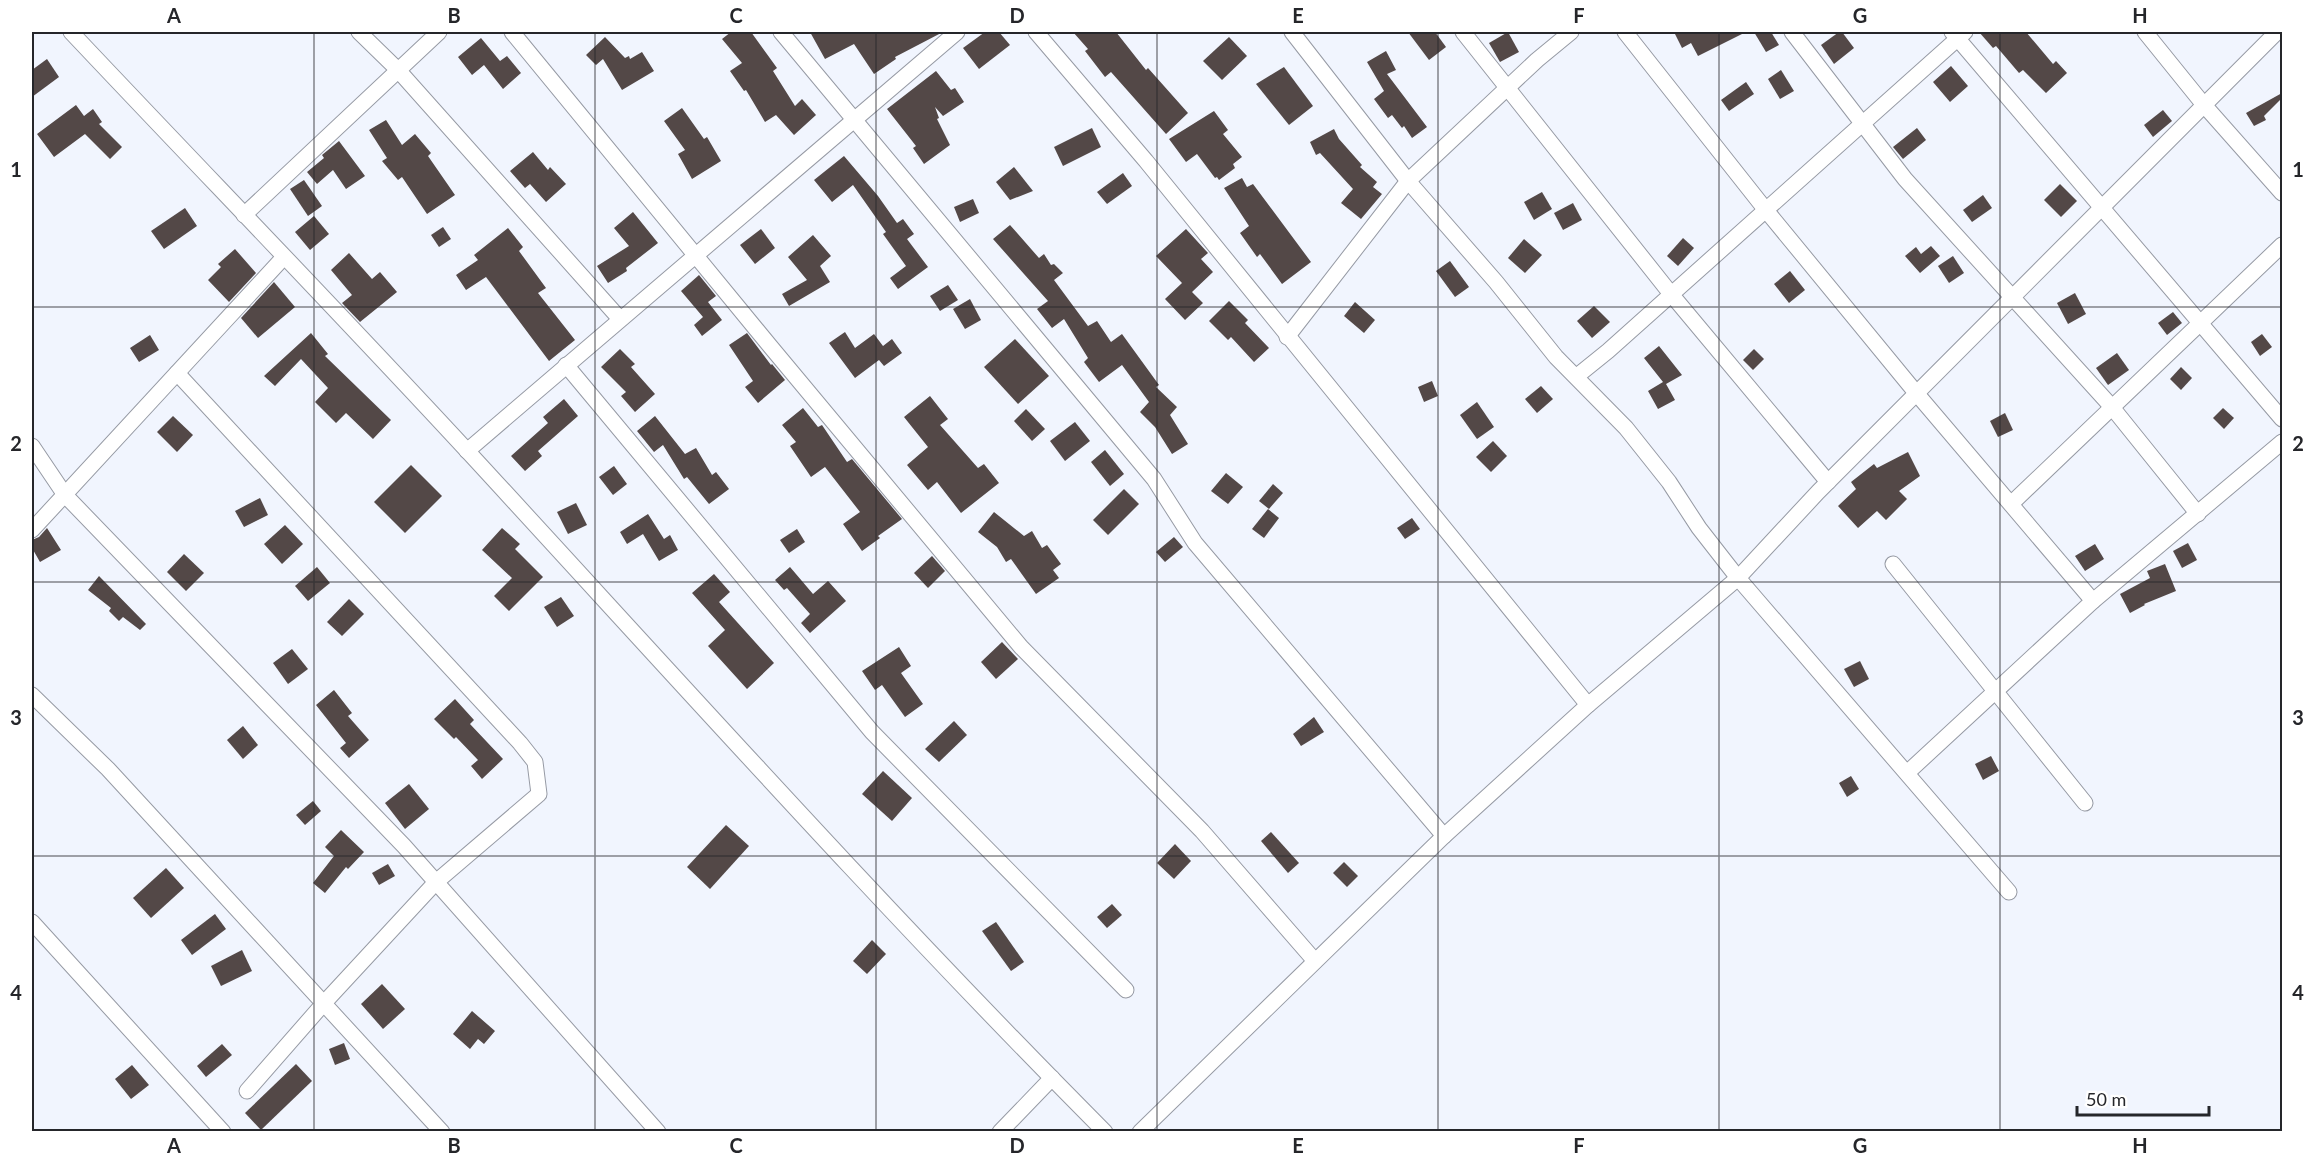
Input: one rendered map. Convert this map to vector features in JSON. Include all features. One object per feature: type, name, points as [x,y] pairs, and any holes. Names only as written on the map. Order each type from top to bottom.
[{"type":"street","points":[[71,32],[467,451],[879,898],[1105,1131]]},
{"type":"street","points":[[359,32],[398,70],[621,319]]},
{"type":"street","points":[[244,214],[438,32]]},
{"type":"street","points":[[512,32],[1022,647],[1202,831],[1315,961]]},
{"type":"street","points":[[782,32],[1154,479],[1195,543],[1444,836]]},
{"type":"street","points":[[467,451],[957,32]]},
{"type":"street","points":[[1036,32],[1146,161],[1588,705]]},
{"type":"street","points":[[1292,32],[1408,181],[1496,282],[1556,357],[1626,428],[1669,482],[1699,528],[1738,578],[2009,892]]},
{"type":"street","points":[[1463,32],[1671,294],[1828,482]]},
{"type":"street","points":[[1287,337],[1408,181],[1537,60],[1571,32]]},
{"type":"street","points":[[1625,32],[1765,209],[2092,601]]},
{"type":"street","points":[[1792,32],[1905,179],[2111,406],[2198,514]]},
{"type":"street","points":[[2145,32],[2204,105],[2283,193]]},
{"type":"street","points":[[1577,376],[1608,351],[1861,124],[1958,34],[2101,207],[2283,419]]},
{"type":"street","points":[[1140,1131],[1444,836],[1588,705],[1738,578],[1828,482],[2010,297],[2275,37]]},
{"type":"street","points":[[2012,503],[2111,406],[2283,245]]},
{"type":"street","points":[[32,530],[284,257]]},
{"type":"street","points":[[566,365],[872,732],[1126,990]]},
{"type":"street","points":[[177,373],[520,743],[535,762],[539,794],[436,882],[324,1003],[247,1091]]},
{"type":"street","points":[[1907,773],[2092,601],[2283,442]]},
{"type":"street","points":[[32,446],[65,495],[404,846],[658,1131]]},
{"type":"street","points":[[1893,564],[2085,803]]},
{"type":"street","points":[[32,695],[108,769],[442,1131]]},
{"type":"street","points":[[32,922],[223,1131]]},
{"type":"street","points":[[1000,1131],[1052,1078]]},
{"type":"building","points":[[731,32],[751,32],[777,68],[773,71],[795,106],[802,99],[816,115],[794,135],[776,115],[765,122],[746,90],[744,91],[730,71],[742,63],[722,39]]},
{"type":"building","points":[[810,32],[943,32],[895,57],[896,59],[874,74],[854,44],[825,59]]},
{"type":"building","points":[[985,32],[999,32],[1010,45],[979,69],[963,48]]},
{"type":"building","points":[[1073,32],[1116,32],[1146,70],[1148,68],[1188,113],[1166,134],[1111,72],[1105,77],[1085,51],[1088,49]]},
{"type":"building","points":[[1408,32],[1435,32],[1446,47],[1429,60]]},
{"type":"building","points":[[1508,32],[1519,52],[1500,62],[1489,43]]},
{"type":"building","points":[[1674,32],[1746,32],[1698,56],[1691,43],[1682,48]]},
{"type":"building","points":[[1754,32],[1771,32],[1779,45],[1766,52]]},
{"type":"building","points":[[1842,32],[1854,48],[1834,64],[1821,45]]},
{"type":"building","points":[[1979,32],[2026,32],[2053,64],[2056,61],[2067,73],[2046,93],[2023,70],[2019,73],[1996,46],[1993,48]]},
{"type":"building","points":[[605,37],[625,58],[629,56],[630,59],[642,52],[654,71],[622,90],[603,59],[596,65],[586,55]]},
{"type":"building","points":[[1229,37],[1247,56],[1222,80],[1203,61]]},
{"type":"building","points":[[481,38],[500,61],[507,56],[521,73],[503,89],[484,65],[472,75],[458,57]]},
{"type":"building","points":[[1386,51],[1396,70],[1387,74],[1427,127],[1412,138],[1404,126],[1402,128],[1392,115],[1388,118],[1374,99],[1384,91],[1367,62]]},
{"type":"building","points":[[47,59],[59,77],[32,97],[32,70]]},
{"type":"building","points":[[1951,66],[1968,86],[1950,102],[1933,82]]},
{"type":"building","points":[[1284,67],[1313,106],[1289,125],[1256,84]]},
{"type":"building","points":[[1781,70],[1794,91],[1780,99],[1768,79]]},
{"type":"building","points":[[936,71],[951,90],[955,88],[964,102],[943,116],[935,107],[939,118],[937,119],[950,145],[924,164],[913,148],[916,146],[887,109]]},
{"type":"building","points":[[1746,82],[1754,94],[1729,111],[1721,100]]},
{"type":"building","points":[[2282,93],[2283,97],[2264,116],[2266,120],[2254,126],[2246,113]]},
{"type":"building","points":[[76,105],[84,116],[93,109],[102,122],[99,124],[122,147],[110,159],[85,134],[54,157],[37,134]]},
{"type":"building","points":[[682,108],[704,139],[707,137],[721,161],[692,179],[678,154],[685,150],[664,121]]},
{"type":"building","points":[[2163,110],[2172,121],[2153,137],[2144,125]]},
{"type":"building","points":[[1214,111],[1228,130],[1223,134],[1242,157],[1233,164],[1235,168],[1219,180],[1197,154],[1186,162],[1169,139]]},
{"type":"building","points":[[386,120],[402,145],[415,134],[431,153],[428,156],[455,195],[427,214],[402,177],[398,180],[382,161],[387,158],[369,130]]},
{"type":"building","points":[[1092,128],[1101,147],[1063,166],[1054,147]]},
{"type":"building","points":[[1917,128],[1926,140],[1903,159],[1893,147]]},
{"type":"building","points":[[1334,129],[1339,139],[1362,165],[1360,167],[1377,182],[1373,187],[1382,194],[1361,219],[1341,203],[1353,189],[1320,153],[1316,155],[1310,142]]},
{"type":"building","points":[[339,141],[365,176],[346,189],[333,170],[317,184],[307,172]]},
{"type":"building","points":[[533,152],[548,170],[550,167],[566,184],[546,202],[530,184],[525,188],[510,171]]},
{"type":"building","points":[[844,156],[878,196],[897,223],[903,219],[914,234],[907,239],[928,267],[898,289],[890,278],[906,266],[883,234],[886,232],[853,185],[832,202],[814,180]]},
{"type":"building","points":[[1014,167],[1033,191],[1010,200],[996,182]]},
{"type":"building","points":[[1123,173],[1132,186],[1107,204],[1097,192]]},
{"type":"building","points":[[1242,178],[1247,187],[1253,184],[1311,262],[1282,284],[1260,254],[1257,257],[1240,233],[1249,226],[1224,188]]},
{"type":"building","points":[[304,180],[322,206],[308,216],[290,189]]},
{"type":"building","points":[[2060,184],[2077,201],[2061,217],[2044,200]]},
{"type":"building","points":[[1542,192],[1552,209],[1534,220],[1524,202]]},
{"type":"building","points":[[1983,195],[1992,208],[1972,222],[1963,210]]},
{"type":"building","points":[[973,199],[979,213],[960,222],[954,207]]},
{"type":"building","points":[[1573,203],[1582,220],[1563,230],[1554,213]]},
{"type":"building","points":[[185,208],[197,226],[164,249],[151,231]]},
{"type":"building","points":[[633,212],[658,243],[626,268],[627,271],[608,283],[597,266],[629,246],[614,228]]},
{"type":"building","points":[[314,216],[329,234],[310,250],[295,232]]},
{"type":"building","points":[[1010,225],[1039,258],[1044,254],[1051,265],[1054,264],[1063,273],[1054,280],[1088,326],[1097,321],[1111,342],[1122,334],[1159,385],[1156,387],[1177,407],[1170,415],[1188,444],[1172,454],[1155,427],[1140,412],[1149,402],[1122,365],[1099,382],[1084,362],[1088,358],[1064,319],[1052,328],[1037,309],[1048,301],[993,239]]},
{"type":"building","points":[[443,227],[451,239],[439,247],[431,235]]},
{"type":"building","points":[[508,228],[523,247],[519,251],[546,288],[538,293],[575,340],[549,361],[486,277],[466,290],[456,275],[478,260],[474,255]]},
{"type":"building","points":[[761,229],[775,248],[755,264],[740,245]]},
{"type":"building","points":[[1186,229],[1208,253],[1201,259],[1213,272],[1192,292],[1203,303],[1185,320],[1165,299],[1182,283],[1156,256]]},
{"type":"building","points":[[813,235],[831,256],[820,266],[830,282],[789,306],[782,294],[807,280],[788,257]]},
{"type":"building","points":[[1683,238],[1694,248],[1678,266],[1667,256]]},
{"type":"building","points":[[1524,239],[1542,255],[1525,273],[1508,258]]},
{"type":"building","points":[[1931,246],[1940,256],[1920,273],[1905,256],[1916,247],[1921,254]]},
{"type":"building","points":[[235,249],[256,273],[229,302],[208,280],[221,267],[218,264]]},
{"type":"building","points":[[349,253],[372,279],[380,272],[397,292],[360,322],[342,303],[352,295],[331,270]]},
{"type":"building","points":[[1953,256],[1964,273],[1949,283],[1938,266]]},
{"type":"building","points":[[1450,261],[1469,287],[1455,297],[1436,271]]},
{"type":"building","points":[[1790,271],[1805,290],[1789,303],[1774,284]]},
{"type":"building","points":[[699,275],[716,296],[708,302],[722,320],[702,336],[694,325],[703,317],[681,291]]},
{"type":"building","points":[[274,282],[295,307],[258,338],[241,318]]},
{"type":"building","points":[[948,285],[958,300],[940,311],[930,296]]},
{"type":"building","points":[[2075,293],[2086,314],[2068,324],[2057,303]]},
{"type":"building","points":[[970,299],[981,320],[965,329],[953,309]]},
{"type":"building","points":[[1229,301],[1248,320],[1245,323],[1269,348],[1254,362],[1231,337],[1228,340],[1209,321]]},
{"type":"building","points":[[1355,302],[1375,320],[1364,333],[1344,316]]},
{"type":"building","points":[[1594,306],[1610,322],[1592,338],[1577,321]]},
{"type":"building","points":[[2173,312],[2182,323],[2167,335],[2158,323]]},
{"type":"building","points":[[845,332],[855,348],[874,334],[883,346],[892,339],[902,353],[884,366],[879,360],[855,378],[829,343]]},
{"type":"building","points":[[311,333],[328,354],[325,356],[391,420],[373,439],[346,413],[336,423],[315,402],[328,388],[301,359],[275,386],[264,376]]},
{"type":"building","points":[[747,333],[785,380],[758,403],[745,387],[753,381],[729,345]]},
{"type":"building","points":[[2262,334],[2272,347],[2260,356],[2251,342]]},
{"type":"building","points":[[150,335],[159,350],[139,362],[130,348]]},
{"type":"building","points":[[1015,339],[1049,376],[1018,404],[984,367]]},
{"type":"building","points":[[1659,346],[1682,375],[1666,384],[1675,400],[1658,409],[1648,391],[1663,382],[1644,358]]},
{"type":"building","points":[[620,349],[635,364],[631,367],[655,394],[635,412],[621,396],[626,392],[601,367]]},
{"type":"building","points":[[1754,349],[1764,359],[1753,370],[1743,360]]},
{"type":"building","points":[[2117,353],[2129,370],[2108,385],[2096,368]]},
{"type":"building","points":[[2181,367],[2192,378],[2181,390],[2170,379]]},
{"type":"building","points":[[1432,381],[1438,396],[1424,402],[1418,387]]},
{"type":"building","points":[[1541,386],[1553,399],[1537,413],[1525,399]]},
{"type":"building","points":[[930,396],[948,419],[940,425],[978,468],[984,464],[999,483],[961,513],[937,482],[928,490],[907,465],[928,447],[904,417]]},
{"type":"building","points":[[564,399],[578,416],[538,451],[542,456],[525,471],[511,456],[548,423],[543,417]]},
{"type":"building","points":[[1477,402],[1494,427],[1477,439],[1460,415]]},
{"type":"building","points":[[803,408],[818,427],[822,425],[847,462],[852,459],[902,519],[862,551],[843,524],[860,512],[825,467],[811,477],[790,446],[796,442],[782,425]]},
{"type":"building","points":[[2223,408],[2234,418],[2224,429],[2213,418]]},
{"type":"building","points":[[1026,409],[1045,429],[1032,441],[1014,421]]},
{"type":"building","points":[[2005,413],[2013,430],[1998,437],[1990,421]]},
{"type":"building","points":[[173,416],[193,435],[177,452],[157,432]]},
{"type":"building","points":[[655,416],[685,454],[696,448],[712,475],[716,472],[729,489],[709,504],[687,477],[684,479],[663,445],[654,452],[637,431]]},
{"type":"building","points":[[1075,422],[1090,441],[1065,461],[1050,441]]},
{"type":"building","points":[[1493,441],[1507,456],[1491,472],[1476,457]]},
{"type":"building","points":[[1105,450],[1124,474],[1110,486],[1091,462]]},
{"type":"building","points":[[1908,452],[1920,476],[1899,491],[1907,499],[1886,520],[1877,511],[1858,528],[1838,506],[1856,489],[1851,482],[1874,464],[1877,468]]},
{"type":"building","points":[[411,465],[442,496],[405,533],[374,502]]},
{"type":"building","points":[[614,466],[627,484],[613,495],[599,477]]},
{"type":"building","points":[[1226,473],[1243,487],[1228,504],[1211,491]]},
{"type":"building","points":[[1273,484],[1283,493],[1269,509],[1259,501]]},
{"type":"building","points":[[1124,489],[1139,504],[1108,535],[1093,520]]},
{"type":"building","points":[[260,498],[268,515],[244,527],[235,511]]},
{"type":"building","points":[[576,503],[587,525],[568,534],[557,512]]},
{"type":"building","points":[[1268,509],[1279,518],[1264,538],[1252,529]]},
{"type":"building","points":[[994,512],[1024,536],[1032,531],[1042,548],[1047,545],[1061,564],[1053,570],[1059,578],[1036,594],[1011,559],[1006,562],[997,547],[978,532]]},
{"type":"building","points":[[648,514],[664,539],[670,535],[678,550],[659,561],[643,534],[627,544],[620,532]]},
{"type":"building","points":[[1412,518],[1420,529],[1405,539],[1397,528]]},
{"type":"building","points":[[285,525],[303,544],[282,564],[264,544]]},
{"type":"building","points":[[47,528],[61,550],[40,562],[32,548],[32,540],[39,537]]},
{"type":"building","points":[[502,528],[520,544],[515,549],[543,577],[509,611],[494,596],[512,578],[482,550]]},
{"type":"building","points":[[797,529],[805,542],[789,553],[780,540]]},
{"type":"building","points":[[1174,537],[1183,547],[1165,562],[1156,552]]},
{"type":"building","points":[[2188,543],[2197,560],[2182,568],[2173,551]]},
{"type":"building","points":[[2095,544],[2104,559],[2085,571],[2075,556]]},
{"type":"building","points":[[184,554],[204,573],[186,591],[167,572]]},
{"type":"building","points":[[932,556],[945,571],[928,588],[914,573]]},
{"type":"building","points":[[2165,564],[2176,591],[2144,604],[2130,613],[2120,594],[2150,578],[2147,571]]},
{"type":"building","points":[[317,567],[330,583],[308,601],[295,586]]},
{"type":"building","points":[[790,567],[813,594],[828,581],[846,601],[810,633],[801,623],[810,614],[787,588],[784,590],[775,580]]},
{"type":"building","points":[[714,574],[730,592],[719,602],[774,663],[747,689],[708,646],[725,630],[692,593]]},
{"type":"building","points":[[99,576],[146,624],[140,630],[123,617],[119,621],[109,611],[111,608],[88,590]]},
{"type":"building","points":[[561,597],[574,616],[557,627],[544,607]]},
{"type":"building","points":[[349,599],[364,614],[342,636],[327,622]]},
{"type":"building","points":[[1002,642],[1018,659],[996,679],[981,662]]},
{"type":"building","points":[[899,647],[911,666],[901,673],[923,704],[905,717],[882,685],[875,690],[862,671]]},
{"type":"building","points":[[292,649],[308,669],[288,684],[273,663]]},
{"type":"building","points":[[1860,661],[1869,679],[1854,687],[1844,669]]},
{"type":"building","points":[[334,690],[352,713],[348,716],[369,740],[349,758],[340,748],[346,743],[316,705]]},
{"type":"building","points":[[455,699],[474,720],[470,724],[503,759],[482,779],[471,766],[478,760],[456,737],[454,739],[434,719]]},
{"type":"building","points":[[1314,717],[1324,732],[1301,746],[1293,734]]},
{"type":"building","points":[[954,721],[967,735],[939,762],[925,749]]},
{"type":"building","points":[[243,726],[258,745],[243,759],[227,740]]},
{"type":"building","points":[[1991,756],[1999,771],[1983,780],[1975,764]]},
{"type":"building","points":[[883,771],[912,798],[892,821],[862,794]]},
{"type":"building","points":[[1851,776],[1859,789],[1847,797],[1839,783]]},
{"type":"building","points":[[409,784],[429,809],[405,829],[385,803]]},
{"type":"building","points":[[313,801],[321,811],[305,825],[296,815]]},
{"type":"building","points":[[726,825],[749,846],[710,889],[687,867]]},
{"type":"building","points":[[341,830],[364,852],[348,869],[346,867],[325,893],[313,883],[334,856],[325,847]]},
{"type":"building","points":[[1271,832],[1299,863],[1288,873],[1261,841]]},
{"type":"building","points":[[1175,844],[1191,861],[1174,879],[1157,863]]},
{"type":"building","points":[[1344,862],[1358,876],[1347,887],[1333,873]]},
{"type":"building","points":[[388,864],[395,876],[379,885],[372,873]]},
{"type":"building","points":[[166,868],[184,888],[151,918],[133,898]]},
{"type":"building","points":[[1112,904],[1122,915],[1107,928],[1097,917]]},
{"type":"building","points":[[215,914],[226,929],[192,955],[181,940]]},
{"type":"building","points":[[996,922],[1024,962],[1011,971],[982,931]]},
{"type":"building","points":[[872,940],[886,954],[867,974],[853,961]]},
{"type":"building","points":[[242,950],[252,971],[221,986],[211,966]]},
{"type":"building","points":[[382,984],[405,1009],[383,1029],[361,1004]]},
{"type":"building","points":[[472,1011],[495,1031],[484,1044],[478,1039],[470,1049],[453,1034]]},
{"type":"building","points":[[344,1043],[350,1059],[335,1065],[329,1049]]},
{"type":"building","points":[[222,1044],[232,1055],[206,1077],[197,1066]]},
{"type":"building","points":[[296,1064],[312,1081],[261,1130],[245,1113]]},
{"type":"building","points":[[132,1065],[149,1085],[131,1099],[115,1079]]}]
